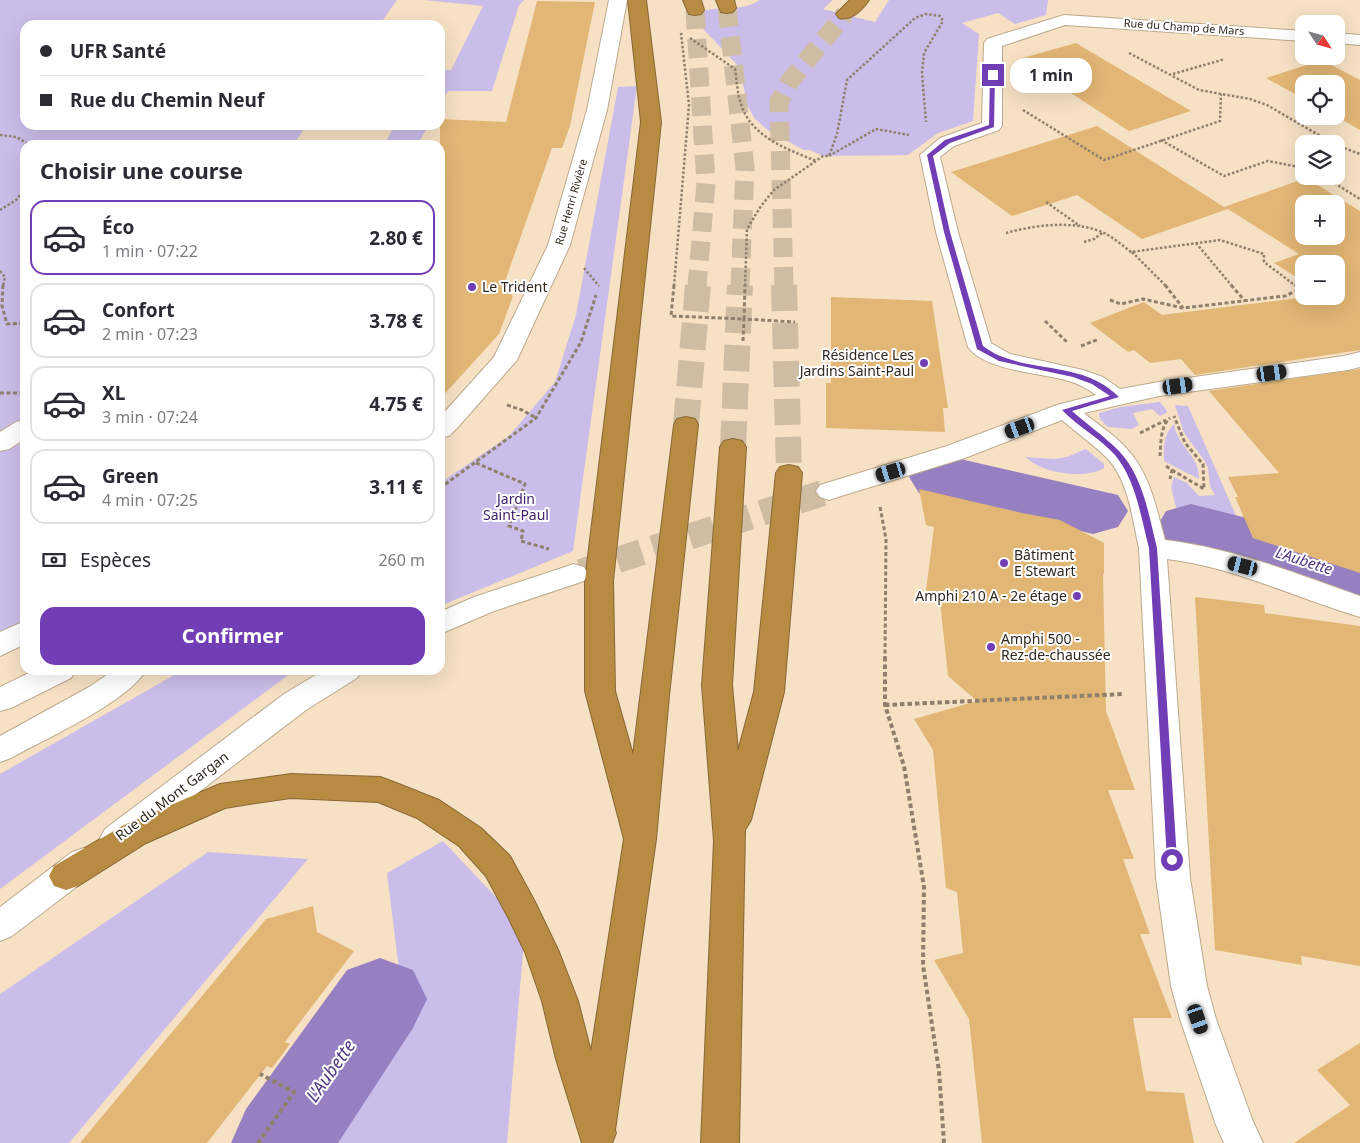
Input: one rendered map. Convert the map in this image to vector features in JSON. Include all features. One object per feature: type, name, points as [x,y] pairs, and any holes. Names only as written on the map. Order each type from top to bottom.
[{"type":"highway","points":[[637,0],[651,122],[599,581],[600,691],[640,839]]},
{"type":"highway","points":[[845,14],[860,0]]},
{"type":"highway","points":[[597,1138],[640,839],[654,696],[686,425]]},
{"type":"highway","points":[[720,1143],[730,841],[716,685],[732,447]]},
{"type":"highway","points":[[730,841],[768,692],[789,473]]},
{"type":"highway","points":[[66,876],[135,834],[220,797],[249,791],[291,786],[332,786],[380,790],[428,808],[470,837],[498,866],[523,912],[542,952],[560,1001],[574,1059],[597,1138]]},
{"type":"street","name":"Rue Henri Rivière","points":[[445,426],[505,360],[559,245],[597,110],[618,0]]},
{"type":"street","name":"Rue du Champ de Mars","points":[[992,91],[993,43],[1064,13],[1295,35]]},
{"type":"street","points":[[1345,39],[1360,40]]},
{"type":"street","points":[[992,91],[992,126],[948,142],[930,155],[947,232],[980,347],[1002,359],[1075,375],[1094,382],[1116,397]]},
{"type":"street","points":[[829,491],[956,452],[1066,410],[1116,397],[1159,389],[1348,363],[1360,358]]},
{"type":"street","points":[[1066,410],[1117,454],[1131,472],[1153,548],[1173,878],[1189,986],[1198,1019],[1228,1107],[1244,1143]]},
{"type":"street","points":[[0,443],[20,431]]},
{"type":"street","points":[[1153,548],[1188,552],[1262,571],[1360,606]]},
{"type":"street","points":[[445,622],[484,604],[566,577]]},
{"type":"street","points":[[0,645],[20,634]]},
{"type":"street","points":[[0,700],[51,675]]},
{"type":"street","points":[[0,750],[100,696],[127,675]]},
{"type":"street","name":"Rue du Mont Gargan","points":[[0,926],[295,702],[339,675]]},
{"type":"path","points":[[829,156],[836,134],[847,80],[915,18],[926,14],[940,16],[943,21],[924,53],[922,73],[926,124],[948,142]]},
{"type":"path","points":[[795,322],[671,316],[689,105],[681,32],[735,69],[742,108],[752,124],[772,142],[817,161]]},
{"type":"path","points":[[1124,50],[1173,74],[1199,90],[1250,99],[1267,105],[1319,135]]},
{"type":"path","points":[[1173,74],[1228,58]]},
{"type":"path","points":[[992,91],[1104,160],[1220,121],[1221,94]]},
{"type":"path","points":[[743,341],[747,229],[761,206],[774,190],[823,156],[829,156],[876,129],[907,134],[923,144],[948,142]]},
{"type":"path","points":[[0,135],[10,134],[24,140]]},
{"type":"path","points":[[1161,140],[1224,176],[1268,161],[1295,166]]},
{"type":"path","points":[[1345,149],[1360,154]]},
{"type":"path","points":[[1337,185],[1360,199]]},
{"type":"path","points":[[0,210],[16,200],[20,195]]},
{"type":"path","points":[[1046,202],[1080,226]]},
{"type":"path","points":[[1006,233],[1021,228],[1080,226],[1102,232],[1132,252],[1143,265],[1159,277],[1184,308]]},
{"type":"path","points":[[1084,242],[1094,239],[1102,232]]},
{"type":"path","points":[[1110,300],[1120,304],[1143,299],[1184,308],[1285,296],[1300,289],[1264,262],[1264,254],[1220,240],[1132,252]]},
{"type":"path","points":[[1196,243],[1245,300]]},
{"type":"path","points":[[445,485],[536,418],[581,342],[599,286],[585,270]]},
{"type":"path","points":[[0,271],[5,277],[0,295],[7,324],[20,323]]},
{"type":"path","points":[[1045,321],[1074,349],[1099,339]]},
{"type":"path","points":[[0,393],[20,393]]},
{"type":"path","points":[[507,405],[522,410],[536,418]]},
{"type":"path","points":[[1167,420],[1162,434],[1160,463],[1204,489],[1203,464],[1185,443],[1172,408]]},
{"type":"path","points":[[1137,434],[1174,416]]},
{"type":"path","points":[[476,463],[525,484],[509,526],[523,532],[521,541],[558,552],[566,577]]},
{"type":"path","points":[[1169,487],[1172,470]]},
{"type":"path","points":[[874,477],[886,539],[885,704],[904,766],[924,887],[923,965],[939,1071],[944,1143]]},
{"type":"path","points":[[885,704],[1161,692]]},
{"type":"path","points":[[258,1143],[294,1092],[260,1074]]},
{"type":"green space","points":[[0,0],[397,0],[383,20],[20,20],[20,130],[304,130],[296,140],[20,140],[20,646],[0,656]]},
{"type":"green space","points":[[424,0],[524,0],[519,5],[492,91],[448,91],[445,96],[445,70],[451,70],[483,6]]},
{"type":"green space","points":[[760,0],[833,0],[823,9],[875,22],[889,0],[1048,0],[1046,15],[1015,24],[998,13],[962,23],[979,34],[973,121],[938,133],[908,155],[823,156],[810,150],[804,150],[770,132],[755,119],[747,105],[740,68],[689,14],[713,9],[742,7]]},
{"type":"green space","name":"Jardin Saint-Paul","points":[[637,86],[573,551],[445,604],[445,480],[509,436],[555,382],[576,315],[618,87]]},
{"type":"green space","points":[[392,130],[426,130],[420,140],[387,140]]},
{"type":"green space","points":[[1160,402],[1167,411],[1166,413],[1160,416],[1152,409],[1133,413],[1139,425],[1131,429],[1108,427],[1100,419],[1099,413],[1121,407]]},
{"type":"green space","points":[[1175,405],[1188,406],[1245,536],[1179,519],[1171,487],[1174,477],[1187,483],[1199,496],[1215,495],[1210,486],[1208,468],[1184,433]]},
{"type":"green space","points":[[1174,424],[1179,439],[1196,464],[1199,479],[1164,461],[1166,437]]},
{"type":"green space","points":[[1086,449],[1104,464],[1104,468],[1086,474],[1063,473],[1041,467],[1026,457],[1055,459],[1067,457]]},
{"type":"green space","points":[[174,675],[288,675],[0,889],[0,774]]},
{"type":"green space","points":[[443,841],[525,928],[507,1143],[294,1143],[401,986],[387,873]]},
{"type":"green space","points":[[208,852],[308,859],[69,1143],[0,1143],[0,994]]},
{"type":"building","points":[[537,1],[595,2],[570,126],[562,148],[552,148],[503,287],[513,296],[499,334],[445,393],[445,140],[440,140],[440,130],[445,130],[445,119],[506,122]]},
{"type":"building","points":[[1076,43],[1191,111],[1129,131],[1019,59]]},
{"type":"building","points":[[1306,65],[1332,65],[1360,80],[1360,130],[1345,121],[1345,75],[1295,75],[1295,94],[1266,78]]},
{"type":"building","points":[[1097,126],[1224,207],[1295,182],[1295,185],[1317,185],[1334,195],[1295,195],[1295,245],[1345,245],[1345,202],[1360,211],[1360,350],[1195,375],[1181,359],[1150,363],[1134,350],[1128,352],[1090,323],[1144,302],[1162,315],[1295,298],[1295,305],[1345,305],[1345,255],[1296,255],[1299,254],[1228,209],[1142,239],[1077,195],[1012,216],[951,172]]},
{"type":"building","points":[[1295,255],[1295,276],[1274,263]]},
{"type":"building","points":[[831,297],[932,301],[948,408],[943,408],[945,432],[826,428],[826,383],[831,383]]},
{"type":"building","points":[[1360,369],[1360,573],[1253,538],[1235,497],[1238,497],[1228,477],[1279,473],[1209,391]]},
{"type":"building","points":[[919,489],[1060,520],[1104,543],[1106,711],[1135,790],[1108,790],[1134,859],[1123,859],[1150,934],[1140,934],[1172,1018],[1133,1018],[1146,1091],[1184,1093],[1194,1143],[982,1143],[969,1019],[934,960],[963,953],[957,892],[946,888],[933,750],[914,719],[977,701],[948,676],[939,592],[926,591],[934,527],[926,525]]},
{"type":"building","points":[[1195,597],[1264,605],[1265,613],[1360,626],[1360,966],[1301,956],[1302,965],[1215,950]]},
{"type":"building","points":[[313,906],[317,932],[354,951],[285,1042],[290,1044],[272,1068],[267,1066],[207,1143],[80,1143],[266,919]]},
{"type":"building","points":[[1360,1043],[1360,1143],[1294,1143],[1350,1105],[1317,1070]]},
{"type":"waterway","name":"L'Aubette","points":[[943,477],[1093,511]]},
{"type":"waterway","name":"L'Aubette","points":[[1191,528],[1246,541],[1360,580]]},
{"type":"waterway","name":"L'Aubette","points":[[281,1143],[380,999]]},
{"type":"tunnel","points":[[727,8],[745,168],[740,286]]},
{"type":"tunnel","points":[[695,10],[706,183],[697,286]]},
{"type":"tunnel","points":[[784,286],[779,102],[790,81],[845,14]]},
{"type":"tunnel","points":[[686,425],[698,285]]},
{"type":"tunnel","points":[[733,447],[740,285]]},
{"type":"tunnel","points":[[784,285],[789,473]]},
{"type":"tunnel","points":[[581,572],[829,491]]},
{"type":"place","name":"Le Trident","points":[[472,287]]},
{"type":"place","name":"Résidence Les Jardins Saint-Paul","points":[[924,363]]},
{"type":"place","name":"Bâtiment E Stewart","points":[[1004,563]]},
{"type":"place","name":"Amphi 210 A - 2e étage","points":[[1077,596]]},
{"type":"place","name":"Amphi 500 - Rez-de-chaussée","points":[[991,647]]},
{"type":"route","points":[[993,75],[992,126],[948,142],[930,155],[947,232],[980,347],[1002,359],[1075,375],[1094,382],[1116,397],[1066,410],[1117,454],[1131,472],[1153,548],[1172,860]]}]
